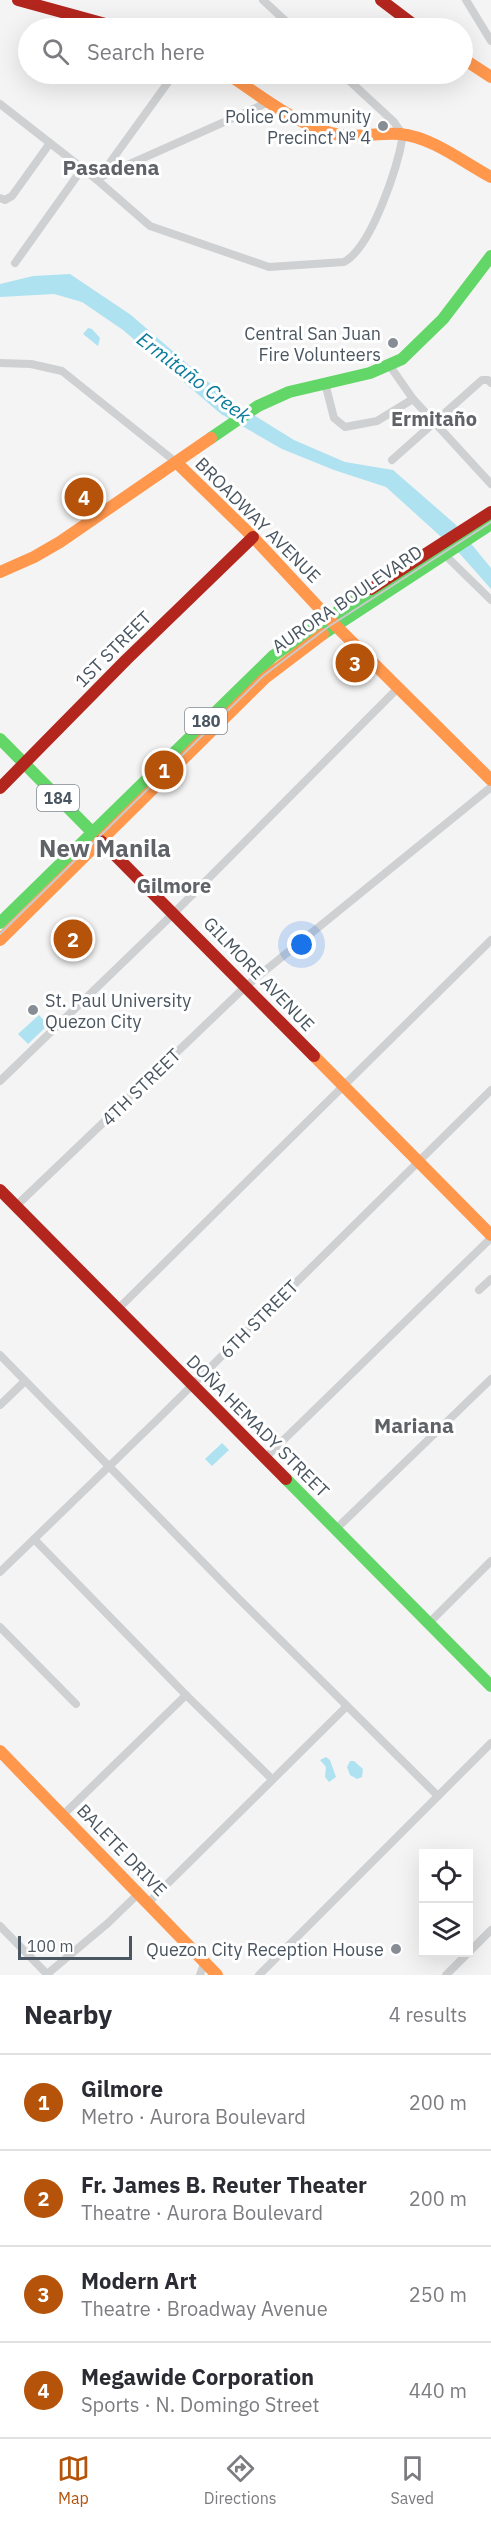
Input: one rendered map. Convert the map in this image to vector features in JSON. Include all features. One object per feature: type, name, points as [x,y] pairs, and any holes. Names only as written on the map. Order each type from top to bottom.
[{"type":"main road","points":[[18,0],[84,18]]},
{"type":"main road","points":[[381,0],[405,18]]},
{"type":"main road","points":[[473,65],[491,77]]},
{"type":"main road","points":[[243,84],[269,102],[307,122],[343,136],[357,138],[403,135],[427,144],[491,177]]},
{"type":"main road","points":[[0,572],[60,542],[258,406],[281,395],[370,374],[390,366],[409,354],[430,334],[491,256]]},
{"type":"main road","name":"BROADWAY AVENUE","points":[[177,463],[253,537],[331,621],[491,780]]},
{"type":"main road","name":"AURORA BOULEVARD","points":[[0,923],[96,837],[265,678],[331,621],[446,548],[491,512]]},
{"type":"main road","name":"AURORA BOULEVARD","points":[[465,534],[491,524]]},
{"type":"main road","name":"1ST STREET","points":[[0,788],[126,660],[253,537]]},
{"type":"main road","name":"GILMORE AVENUE","points":[[0,739],[420,1161],[491,1236]]},
{"type":"main road","name":"AURORA BOULEVARD","points":[[0,939],[96,837]]},
{"type":"main road","name":"DOÑA HEMADY STREET","points":[[0,1190],[491,1686]]},
{"type":"main road","name":"BALETE DRIVE","points":[[0,1751],[217,1975]]},
{"type":"street","points":[[263,0],[283,18]]},
{"type":"street","points":[[466,0],[491,40]]},
{"type":"street","points":[[98,178],[167,84]]},
{"type":"street","points":[[0,104],[82,169],[98,178],[150,226],[269,267],[344,262],[352,258],[377,219],[403,135],[394,122],[353,84]]},
{"type":"street","points":[[98,178],[269,102]]},
{"type":"street","points":[[0,198],[5,200],[12,196],[50,143]]},
{"type":"street","points":[[15,262],[82,169]]},
{"type":"street","points":[[0,363],[31,364],[62,371],[177,463]]},
{"type":"street","points":[[390,366],[413,399],[491,484]]},
{"type":"street","points":[[392,460],[435,421],[488,381]]},
{"type":"street","points":[[325,383],[334,418],[345,427],[377,421],[413,399]]},
{"type":"street","points":[[446,548],[491,600]]},
{"type":"street","points":[[0,1081],[174,913],[398,688]]},
{"type":"street","name":"4TH STREET","points":[[16,1206],[245,987],[491,787]]},
{"type":"street","points":[[118,1310],[491,940]]},
{"type":"street","name":"6TH STREET","points":[[0,1572],[491,1090]]},
{"type":"street","points":[[264,1459],[491,1236]]},
{"type":"street","points":[[479,1290],[491,1279]]},
{"type":"street","points":[[0,1355],[438,1796]]},
{"type":"street","points":[[335,1530],[491,1379]]},
{"type":"street","points":[[0,1405],[25,1381]]},
{"type":"street","points":[[34,1539],[186,1695],[272,1779]]},
{"type":"street","points":[[428,1624],[491,1561]]},
{"type":"street","points":[[0,1627],[76,1704]]},
{"type":"street","points":[[63,1815],[186,1695]]},
{"type":"street","points":[[148,1903],[347,1706]]},
{"type":"street","points":[[259,1975],[491,1743]]},
{"type":"street","points":[[0,1926],[46,1974],[108,1923],[139,1893]]},
{"type":"street","points":[[446,1975],[491,1930]]},
{"type":"street","points":[[200,1975],[205,1961]]},
{"type":"water","name":"Ermitaño Creek","points":[[70,274],[131,315],[228,399],[294,440],[345,462],[393,470],[455,524],[491,568],[491,589],[460,554],[386,487],[334,470],[282,449],[221,414],[123,330],[82,302],[54,294],[0,297],[0,284],[33,276]]},
{"type":"water","points":[[88,328],[100,338],[98,346],[83,334]]},
{"type":"water","points":[[39,1015],[48,1025],[28,1044],[18,1034]]},
{"type":"water","points":[[222,1443],[229,1450],[212,1466],[205,1459]]},
{"type":"water","points":[[326,1757],[330,1760],[336,1777],[329,1782],[325,1777],[326,1767],[320,1760]]},
{"type":"water","points":[[350,1761],[354,1761],[363,1769],[362,1777],[357,1779],[350,1775],[347,1767]]},
{"type":"railway","points":[[0,934],[263,676],[328,627],[491,522]]},
{"type":"traffic: fast","points":[[211,438],[258,406],[289,392],[370,373],[402,359],[443,319],[491,256]]},
{"type":"traffic: fast","points":[[323,634],[491,524]]},
{"type":"traffic: fast","points":[[0,923],[273,656],[371,589]]},
{"type":"traffic: fast","points":[[0,739],[98,838]]},
{"type":"traffic: fast","points":[[286,1479],[491,1686]]},
{"type":"traffic: slow","points":[[473,65],[491,77]]},
{"type":"traffic: slow","points":[[242,84],[277,108],[317,128],[349,136],[391,134],[412,136],[447,151],[491,177]]},
{"type":"traffic: slow","points":[[0,572],[60,542],[211,438]]},
{"type":"traffic: slow","points":[[177,463],[253,537],[335,625],[491,780]]},
{"type":"traffic: slow","points":[[0,940],[265,678],[323,634]]},
{"type":"traffic: slow","points":[[314,1056],[491,1235]]},
{"type":"traffic: slow","points":[[0,1751],[217,1975]]},
{"type":"traffic: jam","points":[[18,0],[84,18]]},
{"type":"traffic: jam","points":[[381,0],[405,18]]},
{"type":"traffic: jam","points":[[371,589],[491,512]]},
{"type":"traffic: jam","points":[[0,788],[126,660],[253,537]]},
{"type":"traffic: jam","points":[[101,841],[314,1056]]},
{"type":"traffic: jam","points":[[0,1190],[286,1479]]},
{"type":"place","name":"Police Community Precinct № 4","points":[[383,126]]},
{"type":"place","name":"Central San Juan Fire Volunteers","points":[[393,343]]},
{"type":"place","name":"Megawide Corporation","points":[[84,497]]},
{"type":"place","name":"Modern Art","points":[[355,663]]},
{"type":"place","name":"Gilmore","points":[[164,770]]},
{"type":"place","name":"Fr. James B. Reuter Theater","points":[[73,939]]},
{"type":"place","name":"St. Paul University Quezon City","points":[[33,1010]]},
{"type":"place","name":"Quezon City Reception House","points":[[396,1949]]},
{"type":"district","name":"Pasadena","points":[[111,167]]},
{"type":"district","name":"Ermitaño","points":[[434,418]]},
{"type":"district","name":"New Manila","points":[[105,848]]},
{"type":"district","name":"Gilmore","points":[[174,885]]},
{"type":"district","name":"Mariana","points":[[414,1425]]}]
